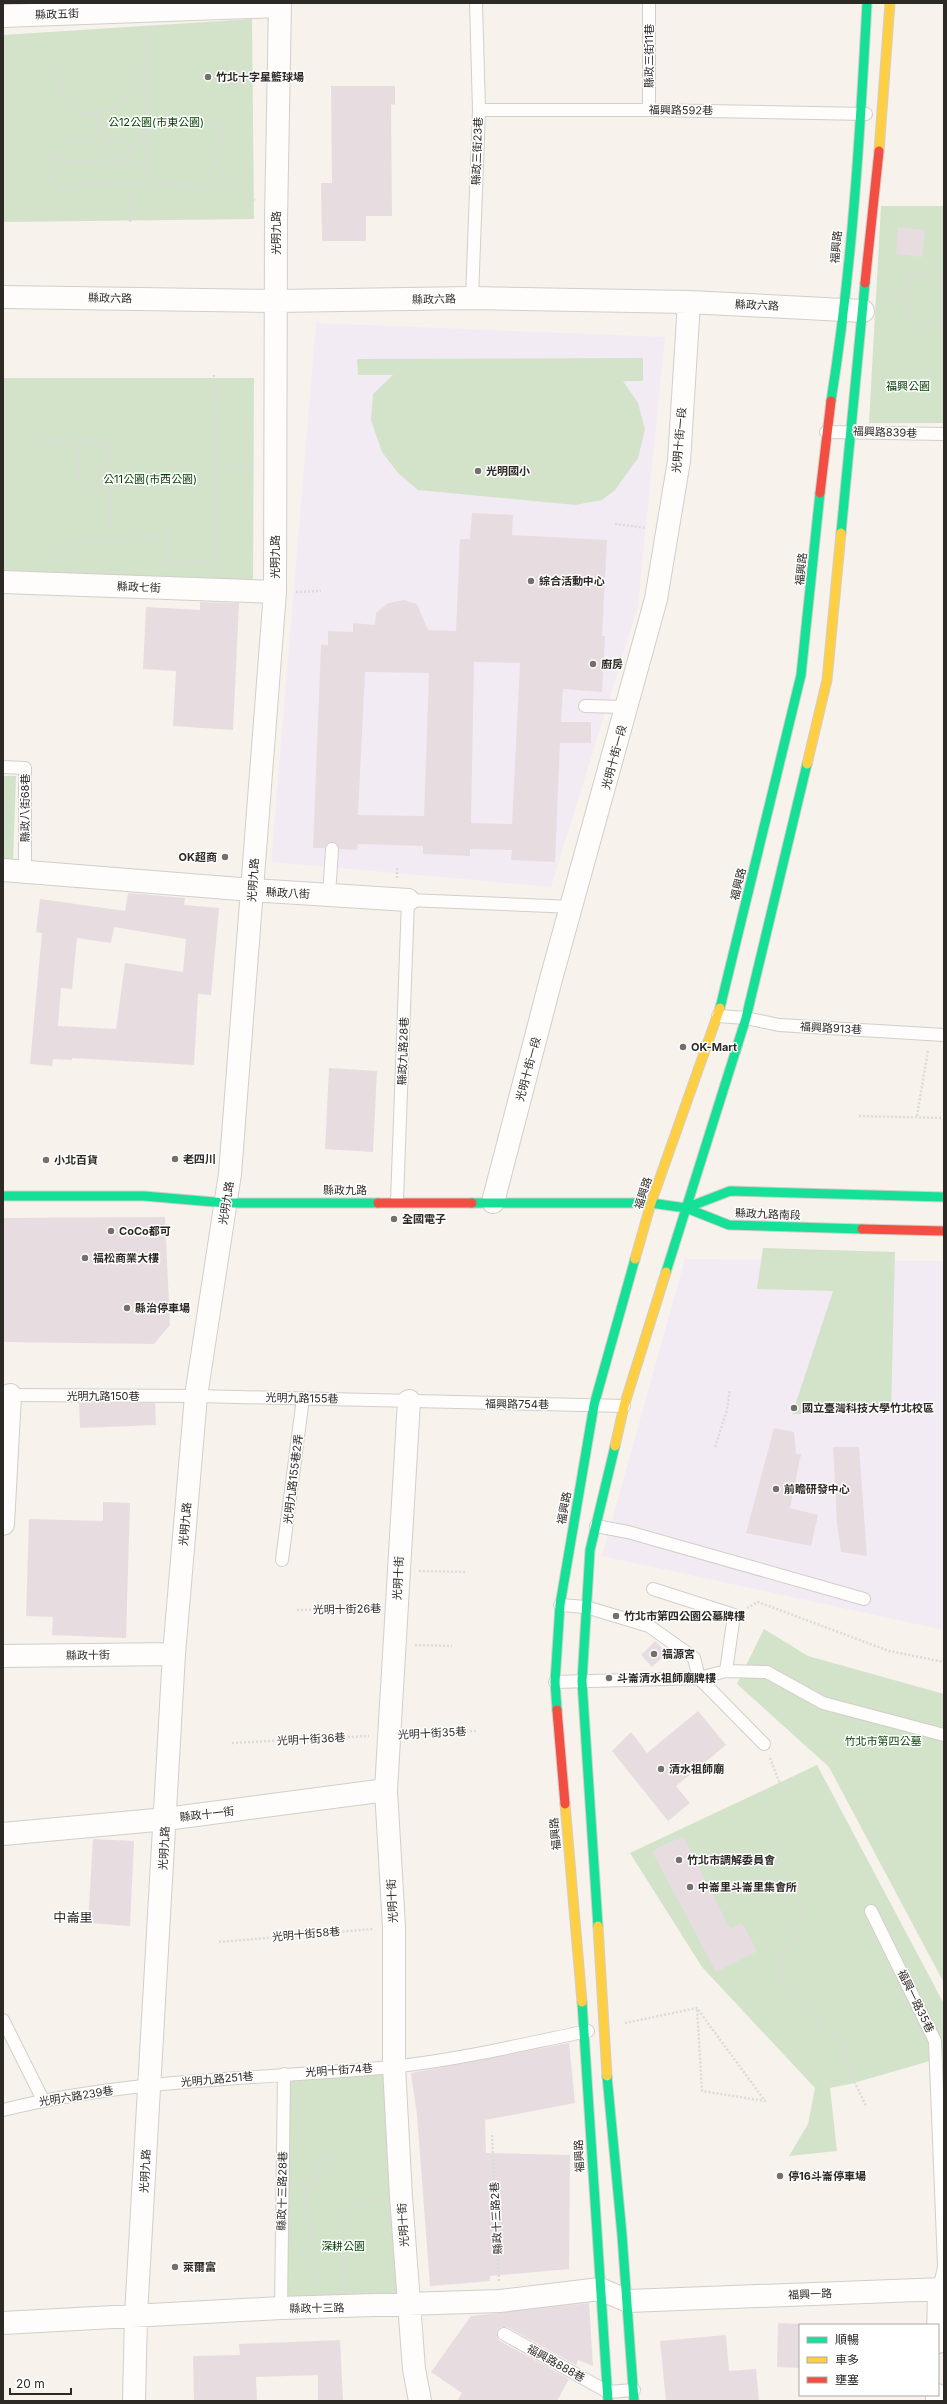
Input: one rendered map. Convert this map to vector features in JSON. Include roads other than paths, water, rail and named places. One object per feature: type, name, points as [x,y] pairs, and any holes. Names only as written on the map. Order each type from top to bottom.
[{"type":"street","name":"福興路","points":[[634,2396],[628,2301],[610,2124],[582,1681],[590,1550],[624,1406],[746,1018],[827,680],[851,431],[853,310],[867,3]]},
{"type":"street","name":"福興路","points":[[608,2396],[584,2032],[555,1682],[560,1605],[594,1405],[651,1203],[718,1016],[801,675],[826,432],[842,333],[853,310],[871,221],[883,115],[890,3]]},
{"type":"street","name":"縣政五街","points":[[3,16],[149,11],[280,4]]},
{"type":"street","name":"光明九路","points":[[134,2401],[136,2315],[166,1819],[174,1654],[196,1396],[230,1174],[275,592],[277,301],[276,221],[280,4]]},
{"type":"street","name":"縣政六路","points":[[3,297],[277,301],[472,298],[689,302],[853,310]]},
{"type":"street","name":"光明十街一段","points":[[493,1202],[549,987],[573,907],[656,599],[679,460],[689,302]]},
{"type":"street","name":"縣政七街","points":[[3,582],[275,592]]},
{"type":"street","name":"縣政八街","points":[[3,870],[25,870],[252,890],[408,900]]},
{"type":"street","name":"縣政九路南段","points":[[686,1208],[730,1191],[944,1197]]},
{"type":"street","name":"縣政九路","points":[[3,1196],[144,1196],[226,1203],[397,1201],[651,1203],[686,1208]]},
{"type":"street","name":"縣政九路南段","points":[[686,1208],[729,1225],[944,1230]]},
{"type":"street","name":"光明九路150巷","points":[[3,1524],[6,1395]]},
{"type":"street","name":"光明十街","points":[[409,1401],[386,1790],[394,1927],[394,2066],[401,2197],[414,2369],[420,2401]]},
{"type":"street","name":"縣政十街","points":[[3,1656],[174,1654]]},
{"type":"street","name":"縣政十一街","points":[[3,1834],[166,1819],[386,1790]]},
{"type":"street","points":[[600,2289],[628,2301]]},
{"type":"street","name":"縣政十三路","points":[[3,2323],[281,2308],[348,2308],[409,2303],[500,2301],[600,2289]]},
{"type":"street","name":"福興一路","points":[[628,2301],[942,2289]]},
{"type":"street","points":[[939,2329],[942,2289]]},
{"type":"lane","name":"縣政三街23巷","points":[[472,298],[479,110],[476,3]]},
{"type":"lane","name":"縣政三街11巷","points":[[649,3],[649,110]]},
{"type":"lane","name":"福興路592巷","points":[[479,110],[649,110],[883,115]]},
{"type":"lane","name":"福興路839巷","points":[[826,432],[851,431],[944,434]]},
{"type":"lane","points":[[585,706],[627,707]]},
{"type":"lane","name":"縣政八街68巷","points":[[3,767],[25,768],[25,870]]},
{"type":"lane","points":[[329,895],[332,849]]},
{"type":"lane","name":"縣政八街","points":[[408,900],[573,907]]},
{"type":"lane","name":"縣政九路28巷","points":[[397,1201],[408,900]]},
{"type":"lane","name":"福興路913巷","points":[[718,1016],[746,1018],[779,1026],[944,1035]]},
{"type":"lane","name":"光明九路150巷","points":[[6,1395],[196,1396]]},
{"type":"lane","name":"光明九路155巷","points":[[196,1396],[409,1401]]},
{"type":"lane","name":"光明九路155巷2弄","points":[[282,1560],[303,1398]]},
{"type":"lane","name":"福興路754巷","points":[[409,1401],[624,1406]]},
{"type":"lane","points":[[596,1526],[628,1532],[864,1599]]},
{"type":"lane","points":[[653,1589],[734,1615],[726,1671]]},
{"type":"lane","points":[[560,1605],[586,1607],[650,1626],[694,1658],[699,1678],[764,1744]]},
{"type":"lane","points":[[555,1682],[699,1678],[726,1671],[767,1672],[823,1703],[944,1735]]},
{"type":"lane","name":"福興一路35巷","points":[[871,1911],[935,2041],[944,2266],[942,2289]]},
{"type":"lane","points":[[3,2020],[43,2100]]},
{"type":"lane","name":"光明十街74巷","points":[[284,2074],[394,2066],[605,2028]]},
{"type":"lane","name":"光明九路251巷","points":[[150,2085],[284,2074]]},
{"type":"lane","name":"縣政十三路28巷","points":[[281,2308],[284,2074]]},
{"type":"lane","name":"光明六路239巷","points":[[3,2110],[43,2100],[150,2085]]},
{"type":"lane","name":"福興路888巷","points":[[504,2334],[608,2396]]},
{"type":"lane","points":[[608,2396],[634,2396]]},
{"type":"place","name":"竹北十字星籃球場","points":[[208,77]]},
{"type":"place","name":"光明國小","points":[[478,471]]},
{"type":"place","name":"綜合活動中心","points":[[531,581]]},
{"type":"place","name":"廚房","points":[[593,664]]},
{"type":"place","name":"OK超商","points":[[225,857]]},
{"type":"place","name":"OK-Mart","points":[[683,1047]]},
{"type":"place","name":"老四川","points":[[175,1159]]},
{"type":"place","name":"小北百貨","points":[[46,1160]]},
{"type":"place","name":"全國電子","points":[[394,1219]]},
{"type":"place","name":"CoCo都可","points":[[111,1231]]},
{"type":"place","name":"福松商業大樓","points":[[85,1258]]},
{"type":"place","name":"縣治停車場","points":[[127,1308]]},
{"type":"place","name":"國立臺灣科技大學竹北校區","points":[[794,1408]]},
{"type":"place","name":"前瞻研發中心","points":[[776,1489]]},
{"type":"place","name":"竹北市第四公園公墓牌樓","points":[[616,1616]]},
{"type":"place","name":"福源宮","points":[[654,1654]]},
{"type":"place","name":"斗崙清水祖師廟牌樓","points":[[609,1678]]},
{"type":"place","name":"清水祖師廟","points":[[661,1769]]},
{"type":"place","name":"竹北市調解委員會","points":[[679,1860]]},
{"type":"place","name":"中崙里斗崙里集會所","points":[[690,1887]]},
{"type":"place","name":"停16斗崙停車場","points":[[780,2176]]},
{"type":"place","name":"萊爾富","points":[[175,2267]]},
{"type":"district","name":"中崙里","points":[[73,1917]]},
{"type":"park label","name":"公12公園(市東公園)","points":[[156,122]]},
{"type":"park label","name":"福興公園","points":[[908,386]]},
{"type":"park label","name":"公11公園(市西公園)","points":[[150,479]]},
{"type":"park label","name":"竹北市第四公墓","points":[[883,1741]]},
{"type":"park label","name":"深耕公園","points":[[343,2246]]}]
